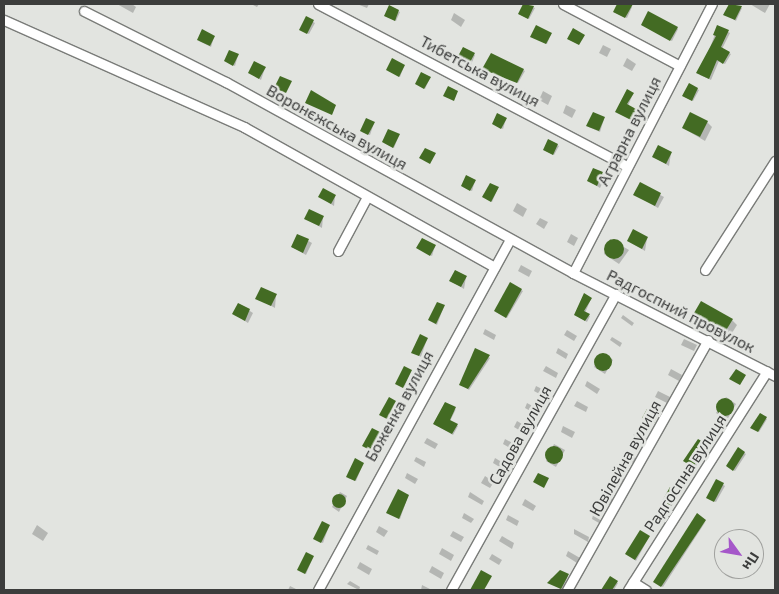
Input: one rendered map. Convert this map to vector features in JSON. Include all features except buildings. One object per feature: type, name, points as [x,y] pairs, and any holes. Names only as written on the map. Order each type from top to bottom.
[{"type":"street","name":"Тибетська вулиця","points":[[318,4],[627,166]]},
{"type":"street","points":[[563,4],[680,66]]},
{"type":"street","name":"Аграрна вулиця","points":[[573,274],[712,4]]},
{"type":"street","name":"Воронєжська вулиця","points":[[84,11],[226,82],[573,274]]},
{"type":"street","points":[[4,20],[244,127],[494,267]]},
{"type":"street","points":[[704,270],[775,161]]},
{"type":"street","points":[[338,251],[367,197]]},
{"type":"street","name":"Боженка вулиця","points":[[318,590],[510,239]]},
{"type":"street","name":"Радгоспний провулок","points":[[573,274],[708,340],[771,374]]},
{"type":"street","name":"Садова вулиця","points":[[451,590],[616,294]]},
{"type":"street","name":"Ювілейна вулиця","points":[[567,590],[708,340]]},
{"type":"street","name":"Радгоспна вулиця","points":[[630,586],[771,374]]},
{"type":"street","points":[[630,586],[646,590]]}]
